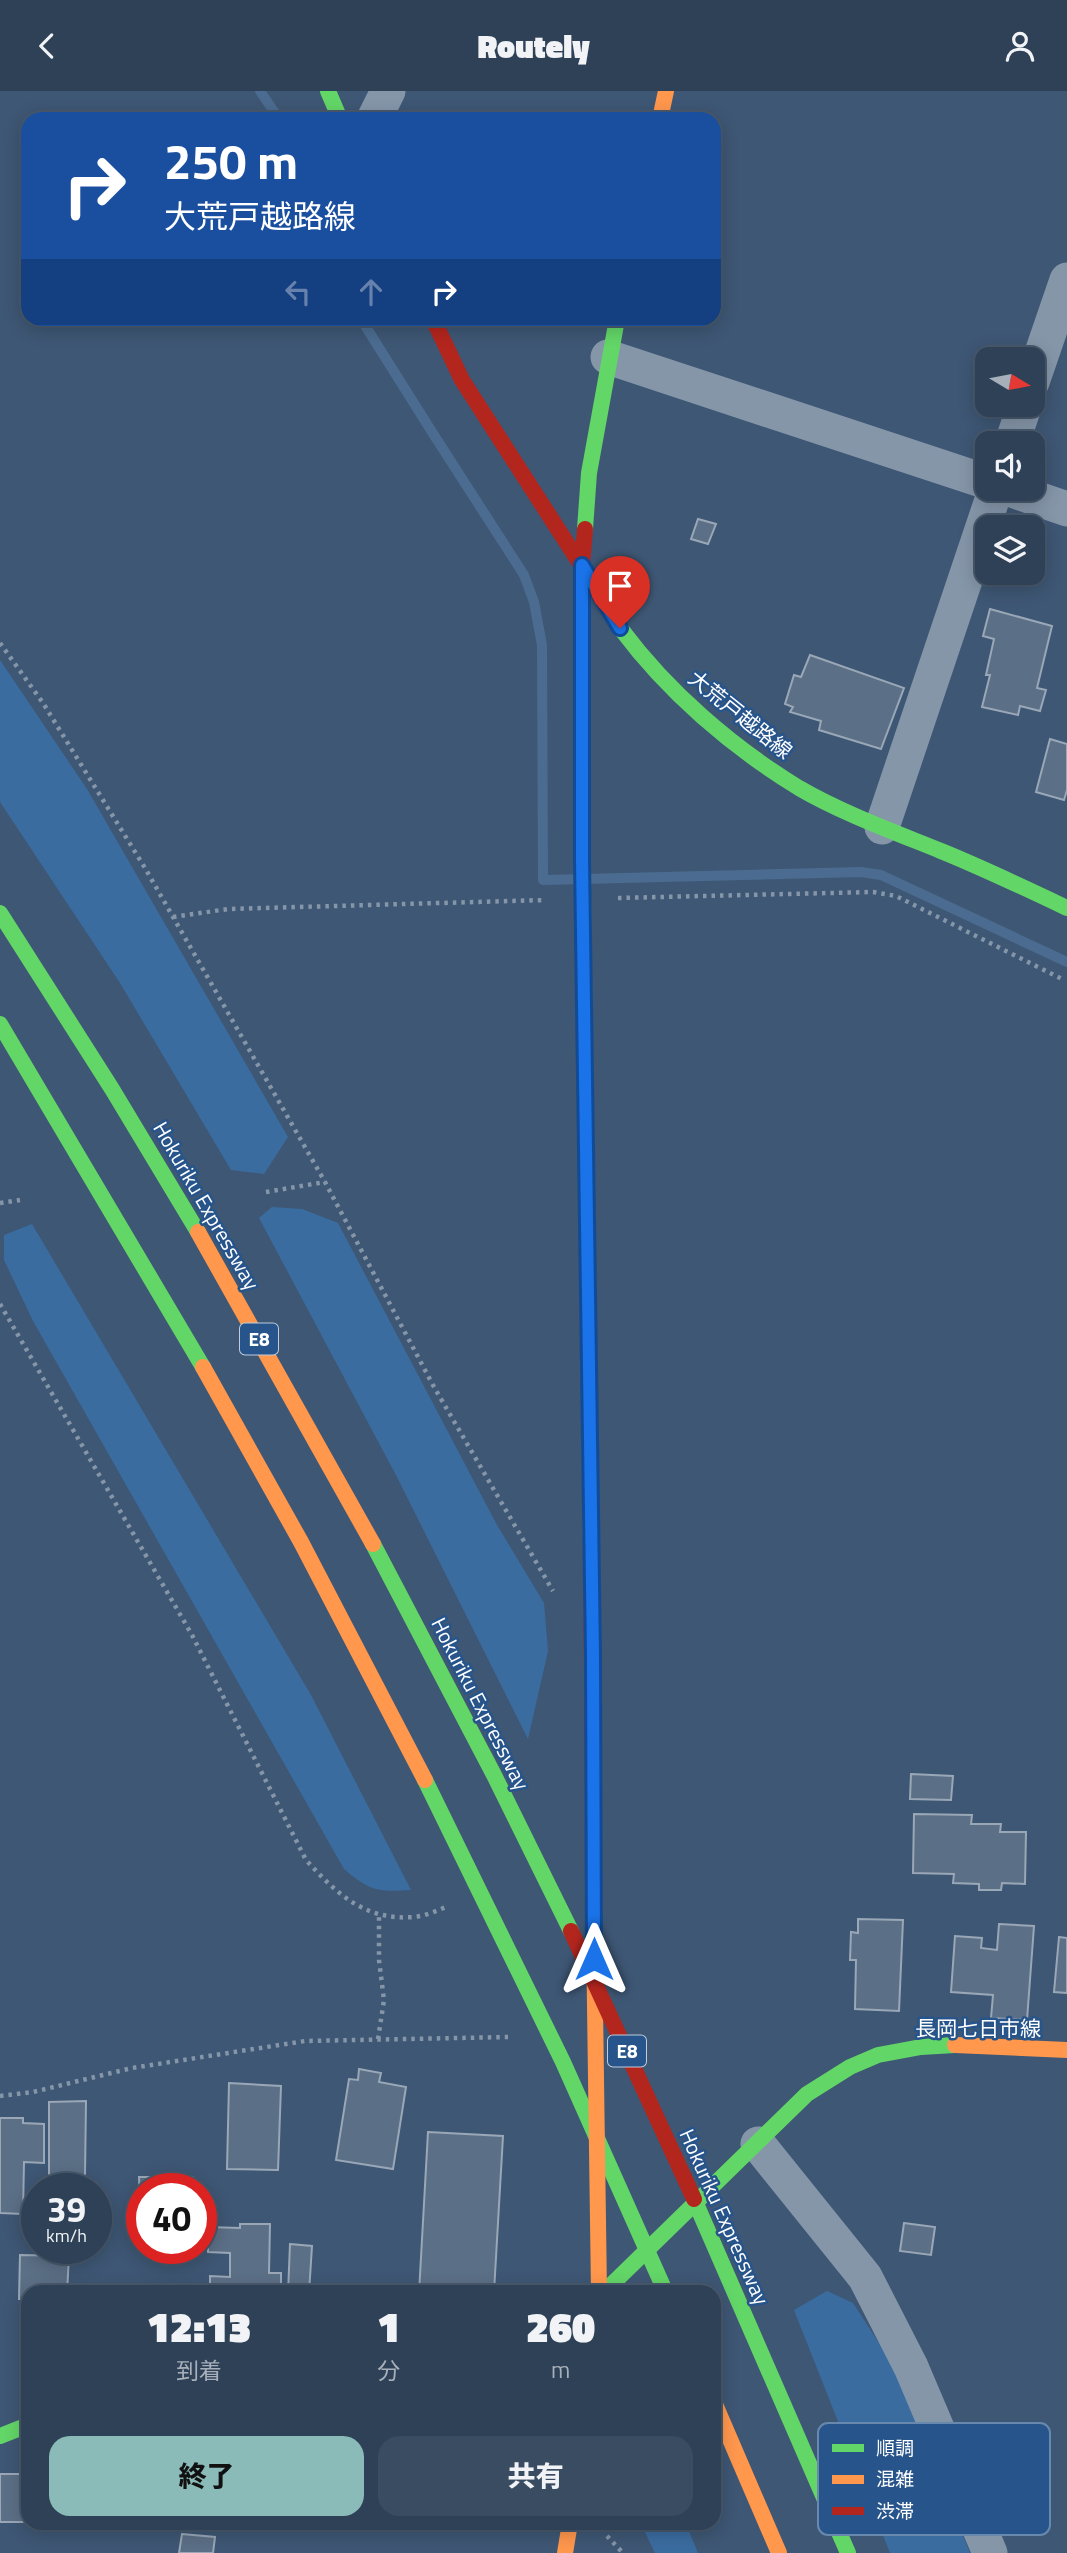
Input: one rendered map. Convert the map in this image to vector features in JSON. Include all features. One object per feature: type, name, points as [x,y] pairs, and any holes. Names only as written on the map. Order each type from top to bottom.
[{"type":"main road","points":[[328,91],[337,112]]},
{"type":"main road","points":[[662,112],[666,91]]},
{"type":"main road","name":"大荒戸越路線","points":[[436,326],[462,380],[620,628],[668,683],[701,715],[757,760],[801,789],[881,827],[985,869],[1067,908]]},
{"type":"main road","points":[[601,2285],[594,2035],[593,1656],[582,860],[582,565],[589,473],[615,326]]},
{"type":"main road","name":"Hokuriku Expressway","points":[[0,913],[149,1148],[288,1388],[495,1778],[633,2063],[818,2483]]},
{"type":"main road","points":[[0,1024],[90,1172],[340,1615],[564,2064],[662,2285]]},
{"type":"main road","points":[[22,1094],[82,1179],[229,1415]]},
{"type":"main road","name":"長岡七日市線","points":[[609,2285],[807,2094],[842,2071],[879,2055],[932,2045],[1067,2050]]},
{"type":"main road","points":[[721,2418],[779,2553]]},
{"type":"main road","points":[[0,2436],[21,2428]]},
{"type":"main road","points":[[565,2553],[569,2530]]},
{"type":"main road","name":"Hokuriku Expressway","points":[[840,2535],[848,2553]]},
{"type":"street","points":[[378,112],[388,91]]},
{"type":"street","points":[[1044,347],[1067,280]]},
{"type":"street","points":[[608,357],[975,478]]},
{"type":"street","points":[[881,827],[992,501]]},
{"type":"street","points":[[1044,501],[1067,509]]},
{"type":"street","points":[[758,2144],[865,2277],[911,2367],[935,2423]]},
{"type":"street","points":[[982,2535],[990,2553]]},
{"type":"path","points":[[0,643],[43,703],[113,813],[325,1182],[434,1387],[558,1599]]},
{"type":"path","points":[[173,917],[228,909],[873,892],[896,896],[1062,979]]},
{"type":"path","points":[[266,1192],[325,1182]]},
{"type":"path","points":[[0,1203],[20,1200]]},
{"type":"path","points":[[0,1304],[192,1635],[306,1860],[332,1888],[379,1916],[417,1917],[454,1905]]},
{"type":"path","points":[[378,2039],[384,2000],[379,1960],[379,1916]]},
{"type":"path","points":[[0,2095],[33,2092],[132,2068],[305,2041],[513,2036]]},
{"type":"shaded area","points":[[0,660],[87,789],[288,1137],[264,1174],[231,1170],[120,983],[0,802]]},
{"type":"shaded area","points":[[272,1207],[302,1209],[338,1223],[497,1525],[544,1603],[548,1651],[528,1739],[397,1477],[259,1218]]},
{"type":"shaded area","points":[[32,1224],[311,1695],[411,1890],[374,1889],[344,1869],[33,1321],[4,1260],[4,1235]]},
{"type":"shaded area","points":[[827,2291],[853,2303],[890,2360],[916,2423],[839,2423],[794,2310]]},
{"type":"shaded area","points":[[644,2530],[688,2530],[698,2553],[655,2553]]},
{"type":"shaded area","points":[[883,2535],[963,2535],[970,2553],[890,2553]]},
{"type":"building","points":[[698,519],[716,524],[708,544],[691,539]]},
{"type":"building","points":[[990,609],[1052,626],[1037,688],[1046,690],[1040,711],[1020,706],[1018,715],[982,707],[990,675],[986,675],[994,639],[983,636]]},
{"type":"building","points":[[810,655],[904,688],[881,749],[819,730],[821,721],[790,712],[793,707],[785,704],[794,675],[801,677]]},
{"type":"building","points":[[1050,739],[1067,744],[1067,790],[1064,800],[1036,792]]},
{"type":"building","points":[[911,1774],[953,1776],[951,1800],[910,1799]]},
{"type":"building","points":[[914,1814],[972,1815],[971,1824],[1001,1824],[1000,1832],[1026,1832],[1025,1884],[1002,1883],[1001,1890],[979,1890],[979,1884],[953,1883],[954,1874],[913,1873]]},
{"type":"building","points":[[858,1919],[903,1920],[899,2011],[855,2009],[856,1960],[850,1960],[851,1932],[858,1933]]},
{"type":"building","points":[[999,1924],[1034,1926],[1027,2020],[991,2018],[993,1995],[951,1992],[955,1936],[982,1938],[981,1948],[997,1950]]},
{"type":"building","points":[[1059,1937],[1067,1938],[1067,1993],[1054,1992]]},
{"type":"building","points":[[359,2069],[381,2073],[379,2082],[406,2087],[393,2169],[336,2160],[349,2079],[358,2080]]},
{"type":"building","points":[[229,2083],[281,2086],[278,2170],[227,2169]]},
{"type":"building","points":[[86,2101],[85,2173],[49,2173],[49,2102]]},
{"type":"building","points":[[0,2118],[23,2118],[23,2123],[44,2124],[44,2163],[24,2162],[24,2173],[21,2173],[21,2214],[0,2213]]},
{"type":"building","points":[[428,2132],[503,2136],[494,2285],[419,2285]]},
{"type":"building","points":[[904,2223],[935,2227],[931,2255],[900,2251]]},
{"type":"building","points":[[240,2224],[270,2224],[269,2273],[281,2273],[281,2285],[210,2285],[210,2276],[230,2277],[230,2253],[217,2252],[217,2227],[240,2228]]},
{"type":"building","points":[[290,2244],[312,2246],[310,2285],[288,2285]]},
{"type":"building","points":[[20,2255],[21,2264],[69,2264],[67,2285],[21,2285],[21,2299]]},
{"type":"building","points":[[0,2474],[21,2474],[21,2522],[0,2522]]},
{"type":"building","points":[[182,2534],[215,2537],[213,2553],[179,2553]]},
{"type":"waterway","points":[[260,91],[274,112]]},
{"type":"waterway","points":[[365,326],[524,575],[534,602],[542,645],[543,880],[861,872],[881,875],[1067,962]]},
{"type":"traffic: fast","points":[[328,91],[337,112]]},
{"type":"traffic: fast","points":[[585,529],[589,473],[616,326]]},
{"type":"traffic: fast","points":[[590,579],[621,629],[659,675],[702,717],[774,772],[833,806],[972,864],[1067,908]]},
{"type":"traffic: fast","points":[[582,817],[591,1544]]},
{"type":"traffic: fast","points":[[0,913],[112,1089],[198,1232]]},
{"type":"traffic: fast","points":[[0,1024],[203,1367]]},
{"type":"traffic: fast","points":[[373,1544],[494,1775],[571,1931]]},
{"type":"traffic: fast","points":[[425,1780],[563,2062],[662,2285]]},
{"type":"traffic: fast","points":[[611,2285],[807,2094],[850,2067],[878,2055],[921,2047],[955,2045]]},
{"type":"traffic: fast","points":[[694,2199],[818,2484]]},
{"type":"traffic: fast","points":[[0,2436],[21,2428]]},
{"type":"traffic: fast","points":[[840,2535],[848,2553]]},
{"type":"traffic: slow","points":[[662,112],[666,91]]},
{"type":"traffic: slow","points":[[198,1232],[373,1544]]},
{"type":"traffic: slow","points":[[203,1367],[301,1542],[425,1780]]},
{"type":"traffic: slow","points":[[594,1934],[599,2285]]},
{"type":"traffic: slow","points":[[955,2045],[1067,2050]]},
{"type":"traffic: slow","points":[[721,2418],[779,2553]]},
{"type":"traffic: slow","points":[[565,2553],[569,2530]]},
{"type":"traffic: jam","points":[[436,326],[462,380],[590,579]]},
{"type":"traffic: jam","points":[[582,817],[582,565],[585,529]]},
{"type":"traffic: jam","points":[[591,1544],[594,1934]]},
{"type":"traffic: jam","points":[[571,1931],[694,2199]]},
{"type":"route","points":[[594,1959],[593,1656],[582,860],[582,565],[620,628]]}]
